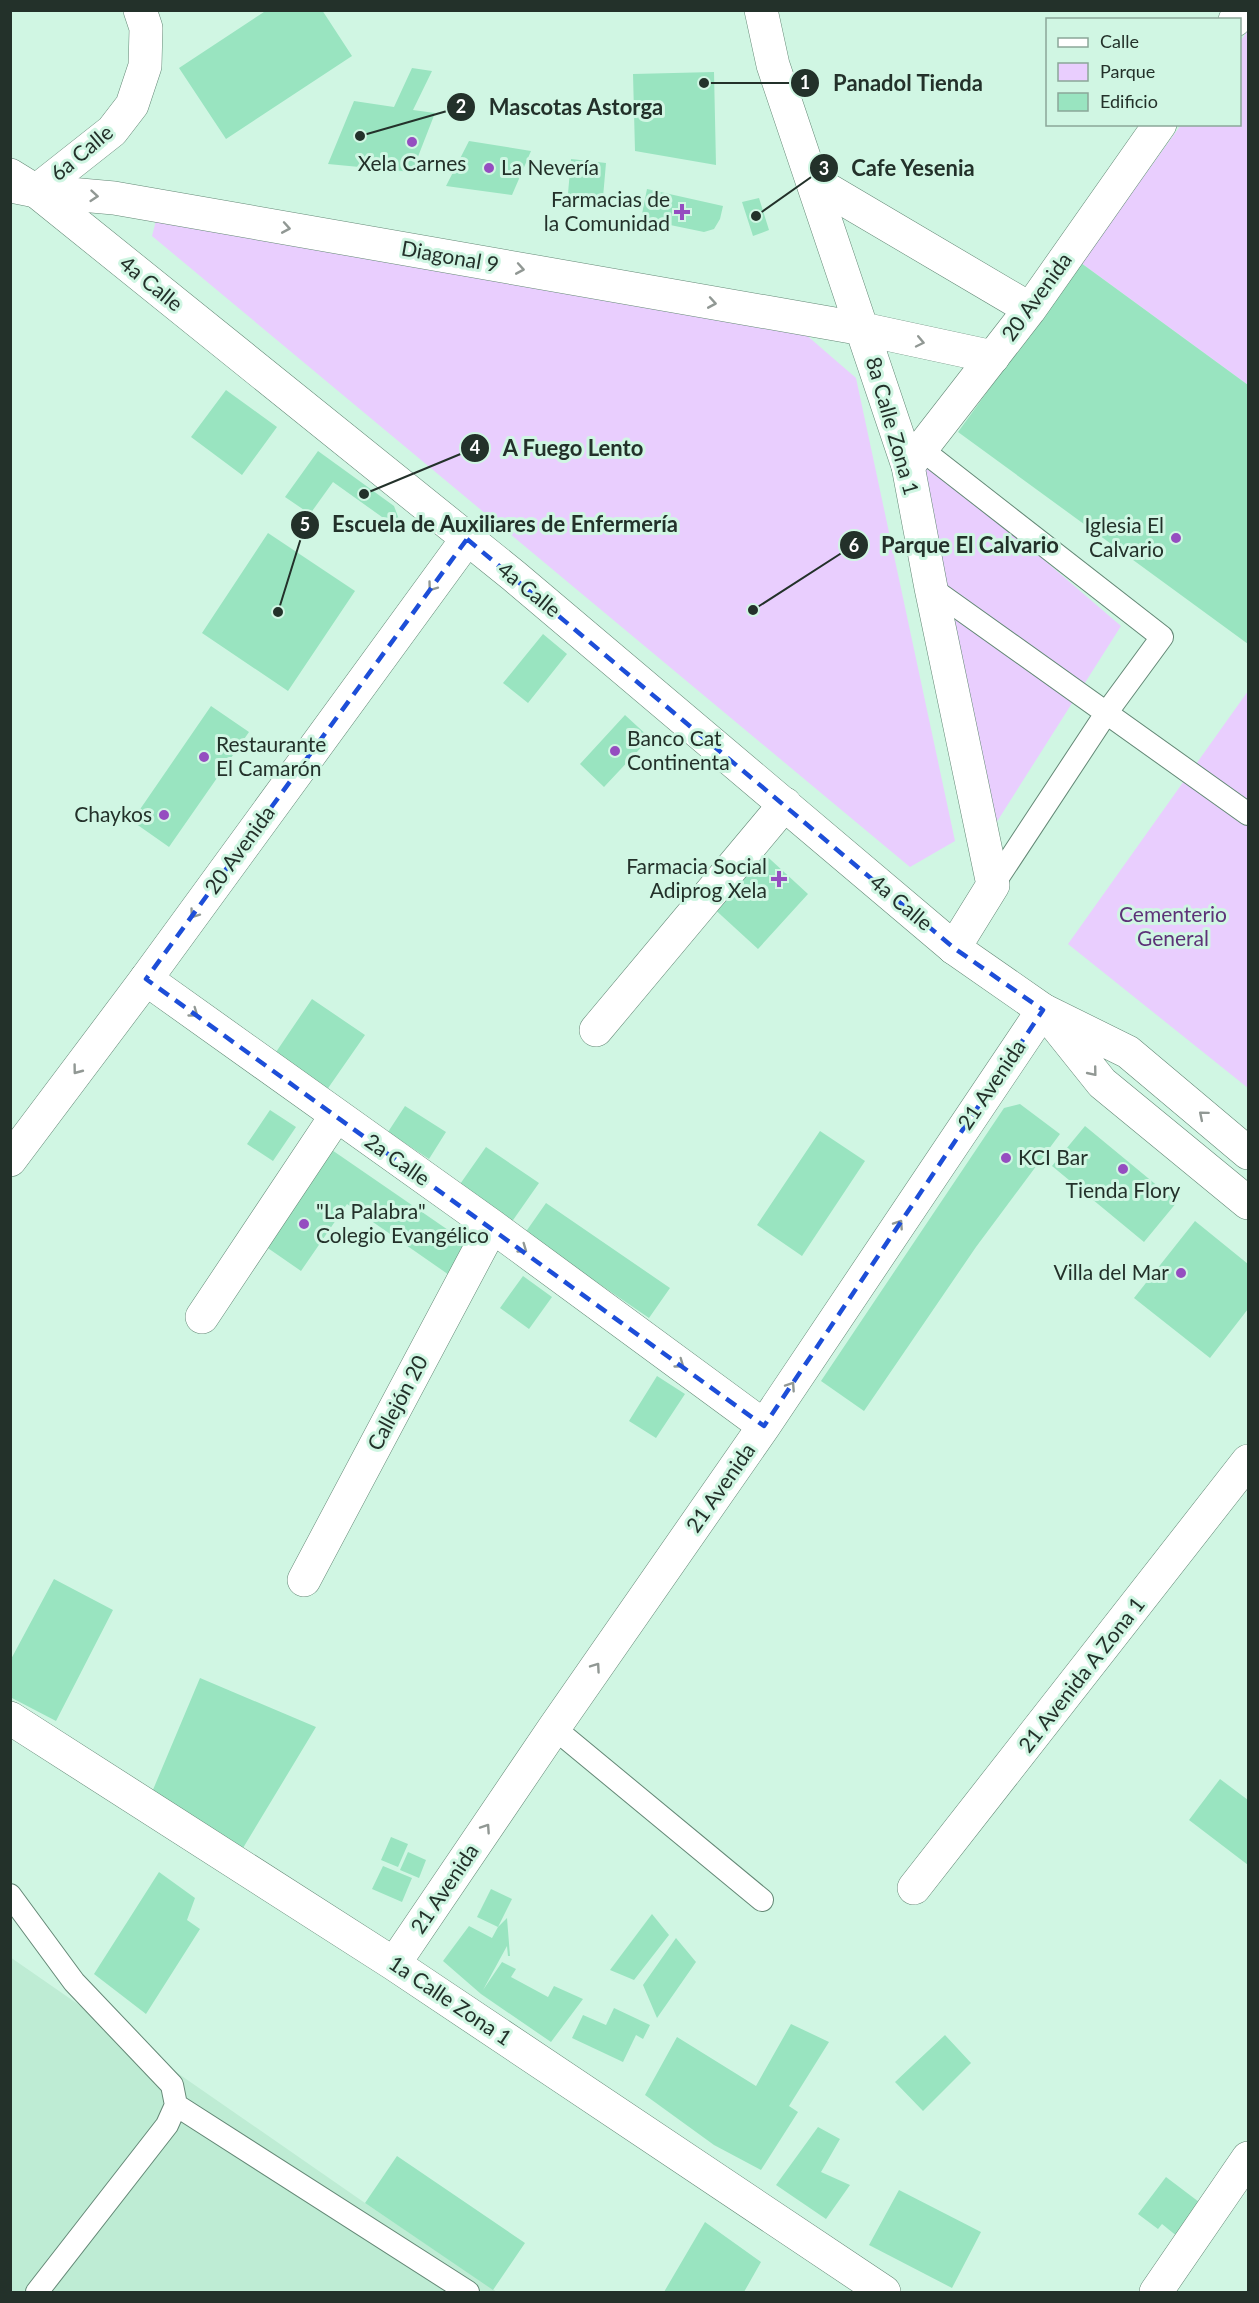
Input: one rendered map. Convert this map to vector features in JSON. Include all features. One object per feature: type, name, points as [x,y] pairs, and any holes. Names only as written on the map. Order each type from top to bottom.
[{"type":"street","name":"6a Calle","points":[[19,184],[112,131],[132,105],[145,66],[146,28],[140,10]]},
{"type":"street","name":"8a Calle Zona 1","points":[[761,10],[773,64],[863,329],[914,458],[931,588],[993,885]]},
{"type":"street","name":"20 Avenida","points":[[914,458],[1030,309],[1159,126]]},
{"type":"street","points":[[813,182],[1030,309]]},
{"type":"street","name":"Diagonal 9","points":[[19,184],[114,198],[863,329],[993,357]]},
{"type":"street","name":"4a Calle","points":[[19,184],[514,576],[954,948],[1043,1010]]},
{"type":"street","name":"20 Avenida","points":[[10,1160],[146,979],[467,539]]},
{"type":"street","points":[[596,1030],[784,804]]},
{"type":"street","points":[[954,948],[993,885]]},
{"type":"street","name":"2a Calle","points":[[146,979],[492,1226],[764,1426]]},
{"type":"street","points":[[1043,1010],[1128,1052],[1248,1152]]},
{"type":"street","points":[[1043,1010],[1102,1083],[1248,1203]]},
{"type":"street","name":"21 Avenida","points":[[394,1964],[554,1728],[764,1426],[1043,1010]]},
{"type":"street","points":[[202,1317],[336,1116]]},
{"type":"street","name":"Callejón 20","points":[[304,1580],[492,1226]]},
{"type":"street","name":"21 Avenida A Zona 1","points":[[914,1888],[1248,1461]]},
{"type":"street","name":"1a Calle Zona 1","points":[[10,1718],[394,1964],[884,2292]]},
{"type":"street","points":[[1156,2292],[1248,2158]]},
{"type":"lane","points":[[914,458],[1161,637],[1107,712],[993,885]]},
{"type":"lane","points":[[931,588],[1248,814]]},
{"type":"lane","points":[[554,1728],[762,1900]]},
{"type":"lane","points":[[10,1895],[74,1982],[172,2085],[176,2105],[167,2125],[37,2292]]},
{"type":"lane","points":[[176,2105],[468,2292]]},
{"type":"highlighted area","points":[[467,539],[954,948],[1043,1010],[764,1426],[146,979]]},
{"type":"shaded area","points":[[10,1957],[365,2203],[497,2292],[11,2292]]},
{"type":"green space","points":[[1248,30],[1248,385],[1081,263],[1180,126],[1241,126],[1241,40]]},
{"type":"green space","points":[[159,209],[804,333],[856,378],[955,841],[910,867],[152,236]]},
{"type":"green space","points":[[926,459],[1121,626],[984,842],[919,528]]},
{"type":"green space","name":"Cementerio General","points":[[1248,691],[1248,1088],[1068,944]]},
{"type":"building","points":[[267,10],[322,10],[352,56],[226,139],[179,68]]},
{"type":"building","points":[[412,68],[432,71],[413,110],[435,113],[412,172],[328,164],[354,101],[394,107]]},
{"type":"building","points":[[714,72],[716,165],[635,151],[633,74]]},
{"type":"building","name":"La Nevería","points":[[469,141],[531,151],[512,195],[446,186]]},
{"type":"building","points":[[571,159],[606,163],[602,209],[567,205]]},
{"type":"building","name":"Farmacias de la Comunidad","points":[[647,189],[723,206],[720,219],[714,229],[704,232],[641,219]]},
{"type":"building","points":[[759,198],[769,230],[753,236],[742,202]]},
{"type":"building","name":"Iglesia El Calvario","points":[[1081,263],[1248,385],[1248,644],[958,432]]},
{"type":"building","points":[[226,390],[277,427],[242,475],[191,437]]},
{"type":"building","points":[[318,451],[394,506],[400,522],[396,527],[333,482],[310,514],[285,497]]},
{"type":"building","points":[[268,533],[355,591],[288,691],[202,633]]},
{"type":"building","points":[[543,634],[567,654],[528,703],[503,683]]},
{"type":"building","name":"Restaurante El Camarón","points":[[211,706],[249,732],[169,847],[132,821]]},
{"type":"building","name":"Banco Cat Continenta","points":[[625,715],[650,738],[604,787],[580,764]]},
{"type":"building","points":[[760,850],[808,894],[758,949],[710,905]]},
{"type":"building","points":[[312,999],[365,1035],[324,1094],[272,1058]]},
{"type":"building","points":[[1020,1104],[1060,1134],[976,1247],[864,1411],[821,1381],[1004,1108]]},
{"type":"building","points":[[405,1106],[446,1132],[429,1159],[388,1132]]},
{"type":"building","points":[[270,1110],[296,1127],[273,1161],[247,1144]]},
{"type":"building","points":[[1085,1126],[1177,1202],[1144,1242],[1052,1166]]},
{"type":"building","points":[[820,1131],[865,1161],[802,1256],[757,1225]]},
{"type":"building","points":[[486,1147],[539,1183],[511,1223],[458,1187]]},
{"type":"building","points":[[329,1148],[467,1243],[452,1277],[347,1204],[301,1271],[262,1244]]},
{"type":"building","points":[[546,1203],[670,1288],[649,1318],[525,1233]]},
{"type":"building","points":[[1195,1221],[1248,1264],[1248,1309],[1210,1358],[1134,1298]]},
{"type":"building","points":[[523,1276],[552,1297],[529,1329],[500,1308]]},
{"type":"building","points":[[657,1376],[685,1394],[656,1438],[629,1421]]},
{"type":"building","points":[[54,1579],[113,1610],[56,1721],[10,1697],[10,1661]]},
{"type":"building","points":[[200,1678],[316,1727],[243,1848],[147,1804]]},
{"type":"building","points":[[1220,1779],[1248,1800],[1248,1865],[1189,1820]]},
{"type":"building","points":[[391,1837],[408,1844],[398,1867],[381,1860]]},
{"type":"building","points":[[408,1852],[426,1860],[419,1878],[400,1870]]},
{"type":"building","points":[[383,1866],[412,1878],[402,1902],[372,1889]]},
{"type":"building","points":[[159,1872],[195,1898],[187,1920],[200,1929],[146,2014],[94,1974]]},
{"type":"building","points":[[491,1889],[512,1899],[498,1927],[477,1917]]},
{"type":"building","points":[[652,1914],[669,1935],[634,1980],[610,1970]]},
{"type":"building","points":[[507,1918],[510,1956],[508,1956],[507,1946],[483,1990],[502,1962],[516,1969],[511,1977],[548,1997],[554,1986],[583,1999],[551,2042],[481,1994],[443,1961],[469,1926],[492,1938]]},
{"type":"building","points":[[676,1938],[696,1962],[657,2018],[643,1985]]},
{"type":"building","points":[[614,2008],[650,2025],[643,2039],[636,2035],[623,2062],[572,2038],[583,2015],[606,2025]]},
{"type":"building","points":[[791,2024],[829,2042],[789,2106],[798,2112],[761,2170],[714,2145],[645,2095],[677,2037],[756,2086]]},
{"type":"building","points":[[945,2035],[971,2063],[923,2111],[895,2082]]},
{"type":"building","points":[[818,2127],[840,2139],[821,2172],[850,2185],[826,2219],[776,2185]]},
{"type":"building","points":[[397,2156],[525,2243],[493,2290],[365,2203]]},
{"type":"building","points":[[1166,2177],[1203,2205],[1178,2237],[1162,2224],[1158,2229],[1138,2214]]},
{"type":"building","points":[[899,2190],[981,2232],[952,2288],[869,2245]]},
{"type":"building","points":[[705,2222],[761,2262],[744,2292],[664,2292]]},
{"type":"place","name":"Panadol Tienda","points":[[704,83]]},
{"type":"place","name":"Mascotas Astorga","points":[[360,136]]},
{"type":"place","name":"Xela Carnes","points":[[412,142]]},
{"type":"place","name":"La Nevería","points":[[489,168]]},
{"type":"place","name":"Farmacias de la Comunidad","points":[[682,212]]},
{"type":"place","name":"Cafe Yesenia","points":[[756,216]]},
{"type":"place","name":"A Fuego Lento","points":[[364,494]]},
{"type":"place","name":"Iglesia El Calvario","points":[[1176,538]]},
{"type":"place","name":"Parque El Calvario","points":[[753,610]]},
{"type":"place","name":"Escuela de Auxiliares de Enfermería","points":[[278,612]]},
{"type":"place","name":"Banco Cat Continenta","points":[[615,751]]},
{"type":"place","name":"Restaurante El Camarón","points":[[204,757]]},
{"type":"place","name":"Chaykos","points":[[164,815]]},
{"type":"place","name":"Farmacia Social Adiprog Xela","points":[[779,879]]},
{"type":"place","name":"KCI Bar","points":[[1006,1158]]},
{"type":"place","name":"Tienda Flory","points":[[1123,1169]]},
{"type":"place","name":"\"La Palabra\" Colegio Evangélico","points":[[304,1224]]},
{"type":"place","name":"Villa del Mar","points":[[1181,1273]]}]
